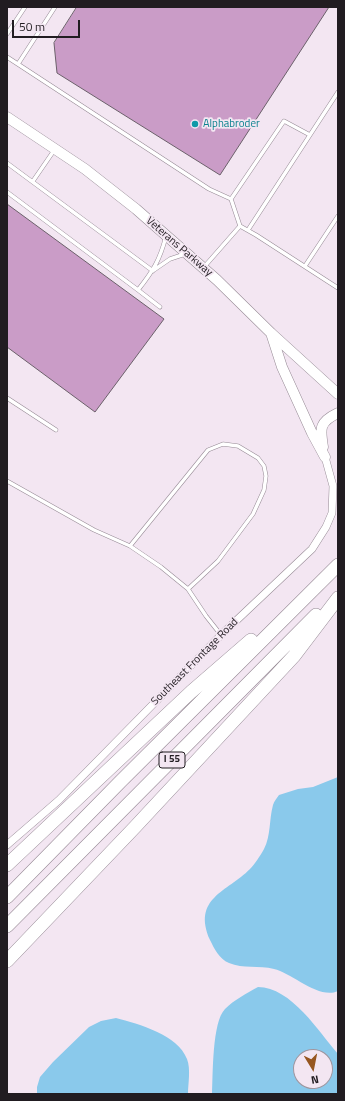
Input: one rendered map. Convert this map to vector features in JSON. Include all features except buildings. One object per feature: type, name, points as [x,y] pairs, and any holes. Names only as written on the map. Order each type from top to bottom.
[{"type":"highway","points":[[7,865],[191,692],[337,566]]},
{"type":"highway","name":"I 55","points":[[7,898],[120,782],[337,566]]},
{"type":"highway","name":"I 55","points":[[7,926],[338,594]]},
{"type":"highway","points":[[7,961],[135,827],[294,656],[338,598]]},
{"type":"main road","name":"Veterans Parkway","points":[[7,117],[85,169],[136,209],[204,268],[271,333],[338,394]]},
{"type":"main road","points":[[271,333],[282,367],[312,433],[325,457]]},
{"type":"main road","points":[[325,457],[321,432],[322,427],[327,418],[338,413]]},
{"type":"street","name":"Southeast Frontage Road","points":[[7,845],[59,800],[221,634],[312,549],[326,527],[332,514],[333,486],[325,457]]},
{"type":"lane","points":[[7,34],[25,7]]},
{"type":"lane","points":[[18,64],[55,7]]},
{"type":"lane","points":[[7,57],[209,189],[231,199],[240,226],[338,288]]},
{"type":"lane","points":[[248,230],[338,92]]},
{"type":"lane","points":[[231,199],[284,121],[310,135]]},
{"type":"lane","points":[[33,181],[55,149]]},
{"type":"lane","points":[[7,163],[153,271]]},
{"type":"lane","points":[[7,192],[160,307]]},
{"type":"lane","points":[[304,266],[338,216]]},
{"type":"lane","points":[[204,268],[240,226]]},
{"type":"lane","points":[[138,290],[153,271],[161,254],[166,235]]},
{"type":"lane","points":[[153,271],[170,259],[187,254]]},
{"type":"lane","points":[[7,398],[56,430]]},
{"type":"lane","points":[[130,546],[208,450],[223,444],[238,446],[258,458],[264,466],[266,476],[264,490],[253,514],[218,561],[188,589]]},
{"type":"lane","points":[[7,481],[94,530],[130,546],[161,567],[188,589],[206,616],[221,634]]},
{"type":"water","points":[[338,777],[338,991],[331,993],[314,989],[281,971],[263,967],[234,965],[225,961],[217,953],[210,940],[206,926],[205,914],[215,897],[250,869],[261,854],[268,839],[273,805],[279,795],[298,789],[313,787]]},
{"type":"water","points":[[258,987],[270,989],[282,994],[303,1012],[338,1054],[338,1094],[212,1094],[215,1037],[218,1025],[225,1009]]},
{"type":"water","points":[[116,1018],[146,1027],[167,1037],[175,1043],[187,1059],[189,1067],[188,1094],[37,1094],[37,1087],[40,1077],[53,1062],[89,1027],[101,1021]]},
{"type":"place","name":"Alphabroder","points":[[195,124]]}]
